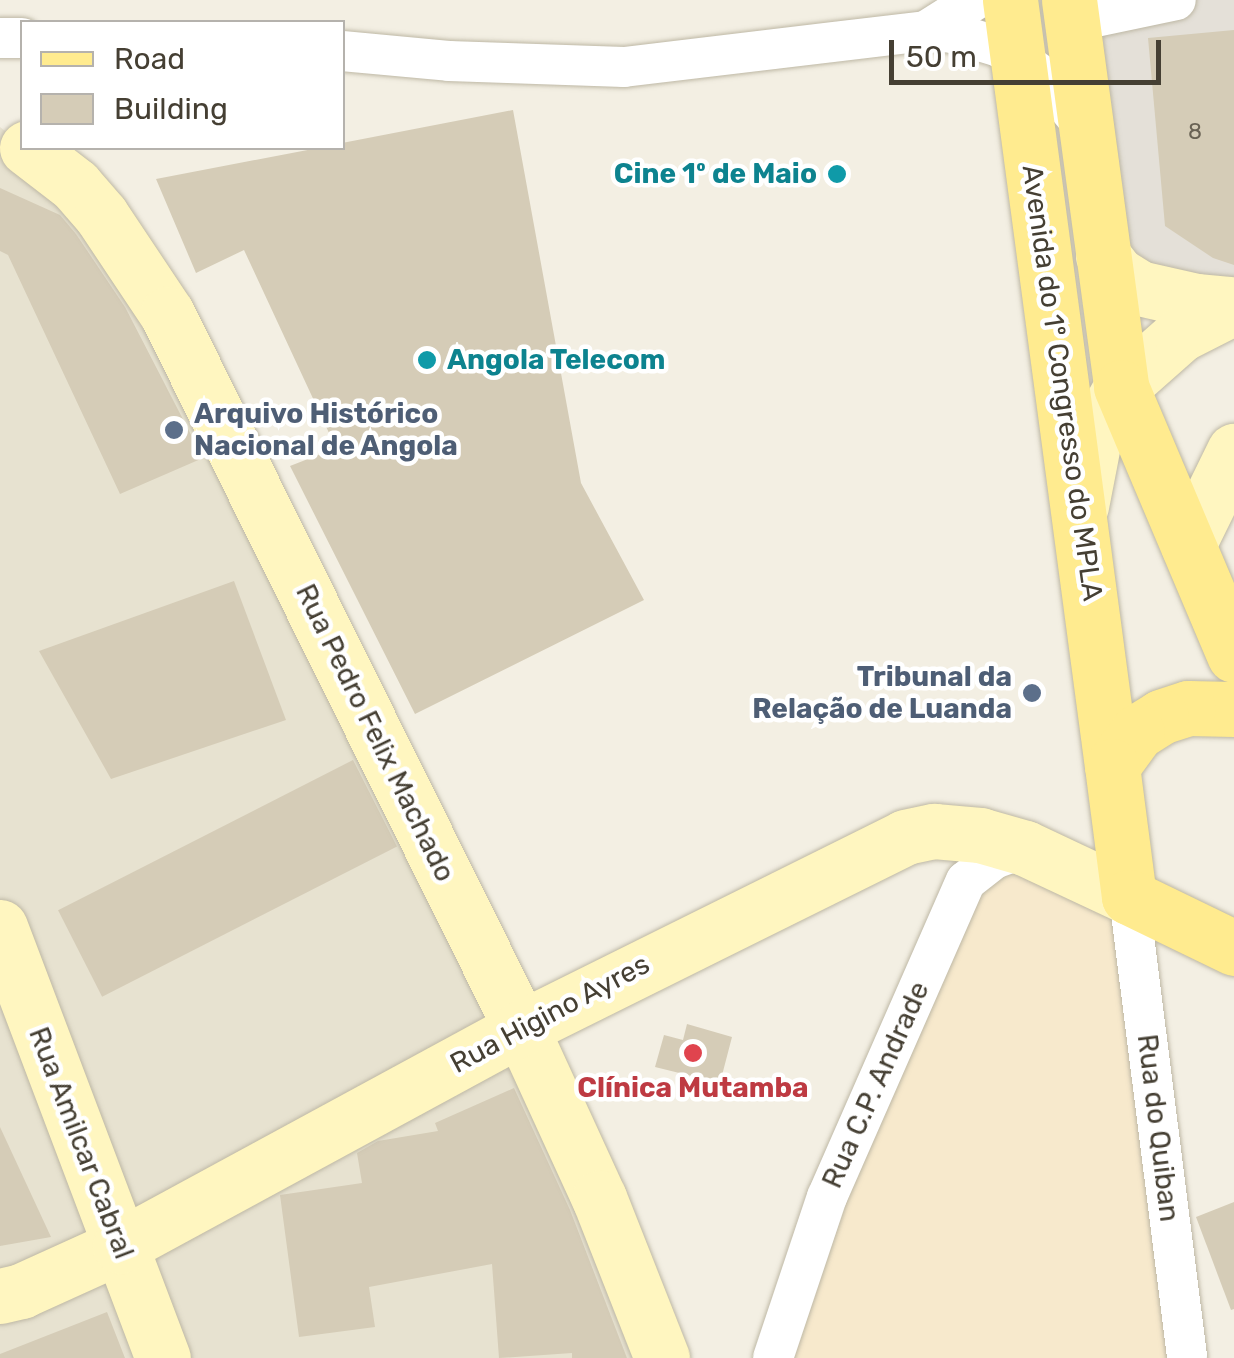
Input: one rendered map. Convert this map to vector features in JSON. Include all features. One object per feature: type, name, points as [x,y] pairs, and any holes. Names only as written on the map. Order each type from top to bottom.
[{"type":"main road","name":"Avenida do 1º Congresso do MPLA","points":[[1010,0],[1112,766],[1113,889]]},
{"type":"main road","name":"Avenida do 1º Congresso do MPLA","points":[[1071,11],[1120,388],[1234,655]]},
{"type":"main road","points":[[1112,766],[1137,732],[1161,716],[1188,708],[1234,709]]},
{"type":"main road","points":[[1113,889],[1234,948]]},
{"type":"street","points":[[926,31],[975,0]]},
{"type":"street","points":[[1071,11],[1176,0]]},
{"type":"street","points":[[345,51],[394,58],[624,67],[926,31],[978,39],[1019,59],[1042,76],[1086,129]]},
{"type":"street","name":"Rua Pedro Felix Machado","points":[[0,127],[20,142]]},
{"type":"street","name":"Rua Pedro Felix Machado","points":[[30,150],[75,185],[101,214],[166,314],[520,1028],[599,1198],[662,1358]]},
{"type":"street","points":[[1103,256],[1117,274],[1139,288],[1234,305]]},
{"type":"street","points":[[1080,509],[1095,434],[1120,388],[1181,334],[1234,305]]},
{"type":"street","points":[[1188,545],[1234,451]]},
{"type":"street","name":"Rua Higino Ayres","points":[[7,1297],[120,1246],[520,1028],[905,837],[934,831],[980,835],[1025,848],[1113,889]]},
{"type":"street","name":"Rua C.P. Andrade","points":[[773,1358],[827,1197],[966,880],[994,858],[1025,848]]},
{"type":"street","name":"Rua do Quiban","points":[[1113,889],[1187,1358]]},
{"type":"street","name":"Rua Amilcar Cabral","points":[[0,927],[163,1358]]},
{"type":"shaded area","points":[[1176,0],[1234,0],[1234,304],[1139,288],[1072,22]]},
{"type":"shaded area","points":[[0,127],[20,142],[20,150],[30,150],[75,185],[662,1358],[0,1358]]},
{"type":"shaded area","points":[[994,859],[1129,897],[1187,1358],[773,1358]]},
{"type":"building","points":[[1234,30],[1234,265],[1213,258],[1165,226],[1148,38]]},
{"type":"building","name":"Angola Telecom","points":[[513,110],[581,483],[644,600],[415,714],[290,466],[336,448],[244,250],[196,273],[156,179],[308,150],[345,150],[345,142]]},
{"type":"building","points":[[0,188],[60,215],[76,234],[125,307],[203,458],[120,494],[8,255],[0,251]]},
{"type":"building","points":[[234,581],[286,720],[111,779],[39,651]]},
{"type":"building","points":[[353,760],[397,846],[102,997],[58,910]]},
{"type":"building","name":"Clínica Mutamba","points":[[687,1024],[732,1037],[720,1083],[655,1067],[664,1035],[683,1040]]},
{"type":"building","points":[[514,1088],[570,1210],[627,1358],[572,1358],[572,1353],[499,1358],[492,1264],[369,1287],[375,1327],[299,1337],[280,1195],[362,1183],[357,1153],[378,1141],[438,1131],[435,1123]]},
{"type":"building","points":[[0,1127],[51,1237],[0,1246]]},
{"type":"building","points":[[1234,1202],[1234,1309],[1231,1310],[1196,1217]]},
{"type":"building","points":[[107,1312],[125,1358],[0,1358],[0,1354]]},
{"type":"place","name":"Cine 1º de Maio","points":[[837,174]]},
{"type":"place","name":"Angola Telecom","points":[[427,360]]},
{"type":"place","name":"Arquivo Histórico Nacional de Angola","points":[[174,430]]},
{"type":"place","name":"Tribunal da Relação de Luanda","points":[[1032,693]]},
{"type":"place","name":"Clínica Mutamba","points":[[693,1053]]}]
